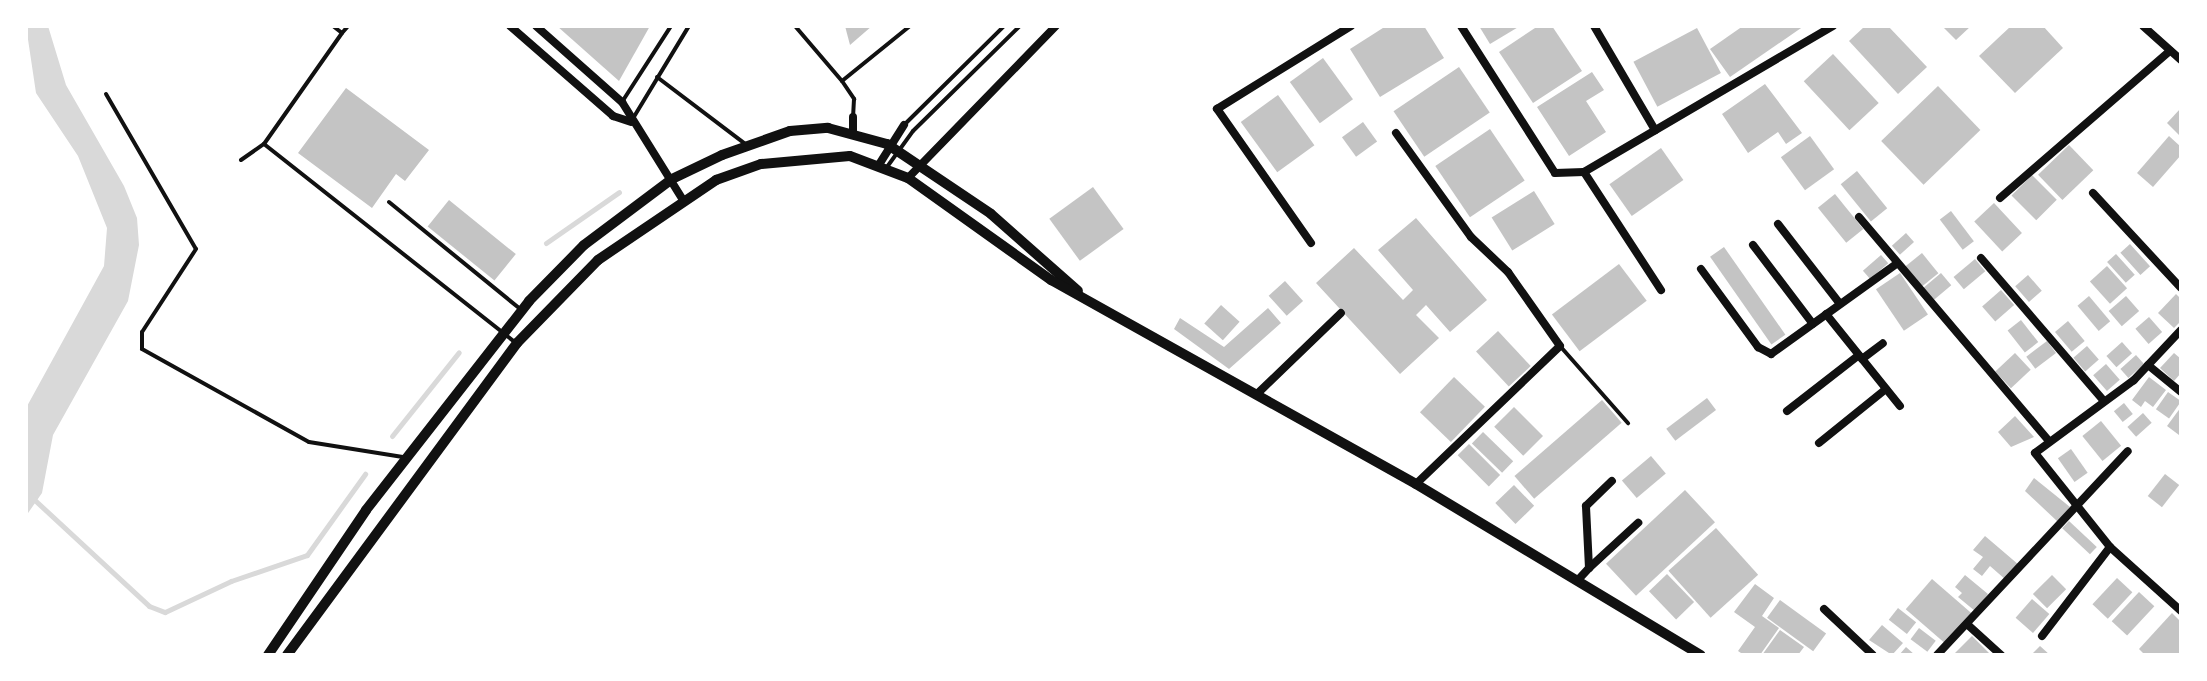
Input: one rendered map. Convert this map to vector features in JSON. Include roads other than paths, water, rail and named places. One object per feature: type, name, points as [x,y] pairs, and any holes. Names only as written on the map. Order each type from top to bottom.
[{"type":"street","points":[[510,26],[613,116],[631,122]]},
{"type":"street","points":[[536,26],[622,102],[631,122],[672,179],[683,200]]},
{"type":"street","points":[[908,178],[1056,26]]},
{"type":"street","points":[[1311,243],[1217,109],[1351,26]]},
{"type":"street","points":[[1461,26],[1555,173],[1584,172],[1833,26]]},
{"type":"street","points":[[1594,26],[1655,130]]},
{"type":"street","points":[[2143,26],[2181,60]]},
{"type":"street","points":[[2000,198],[2170,51]]},
{"type":"street","points":[[853,117],[853,135]]},
{"type":"street","points":[[884,165],[904,125]]},
{"type":"street","points":[[268,655],[405,458],[522,310],[584,245],[672,179],[748,146],[790,131],[828,128],[892,147],[991,214],[1089,301]]},
{"type":"street","points":[[1396,133],[1471,237],[1508,272],[1560,346],[1416,484]]},
{"type":"street","points":[[287,655],[517,343],[598,260],[683,200],[761,164],[850,156],[884,165],[908,178],[1051,280],[1416,484],[1701,655]]},
{"type":"street","points":[[1584,172],[1661,290]]},
{"type":"street","points":[[2093,193],[2181,288]]},
{"type":"street","points":[[1859,217],[1895,265],[2049,441]]},
{"type":"street","points":[[1778,224],[1840,304]]},
{"type":"street","points":[[1753,245],[1813,324]]},
{"type":"street","points":[[1981,258],[2104,401]]},
{"type":"street","points":[[1701,269],[1763,351],[1771,354],[1895,265]]},
{"type":"street","points":[[1256,395],[1341,313]]},
{"type":"street","points":[[1826,314],[1900,406]]},
{"type":"street","points":[[2181,330],[2148,365],[2035,453],[2076,509],[2110,547],[2181,611]]},
{"type":"street","points":[[1787,411],[1883,343]]},
{"type":"street","points":[[2148,365],[2181,392]]},
{"type":"street","points":[[1819,443],[1886,389]]},
{"type":"street","points":[[1937,655],[2128,451]]},
{"type":"street","points":[[1589,568],[1586,506],[1612,481]]},
{"type":"street","points":[[1577,581],[1638,523]]},
{"type":"street","points":[[2042,636],[2110,547]]},
{"type":"street","points":[[1824,609],[1873,655]]},
{"type":"street","points":[[1968,625],[2001,655]]},
{"type":"lane","points":[[333,26],[342,33]]},
{"type":"lane","points":[[241,160],[264,144],[348,26]]},
{"type":"lane","points":[[622,102],[671,26]]},
{"type":"lane","points":[[631,122],[689,26]]},
{"type":"lane","points":[[795,26],[854,99],[853,117]]},
{"type":"lane","points":[[842,81],[910,26]]},
{"type":"lane","points":[[904,125],[1004,26]]},
{"type":"lane","points":[[892,147],[1020,26]]},
{"type":"lane","points":[[657,77],[748,146]]},
{"type":"lane","points":[[106,94],[196,249],[142,332],[142,349],[309,442],[405,458]]},
{"type":"lane","points":[[264,144],[517,343]]},
{"type":"lane","points":[[389,202],[522,310]]},
{"type":"lane","points":[[1560,346],[1628,423]]},
{"type":"waterway","points":[[546,243],[619,192]]},
{"type":"waterway","points":[[392,436],[459,352]]},
{"type":"waterway","points":[[26,492],[149,606],[165,612],[231,581],[307,555],[365,474]]}]
